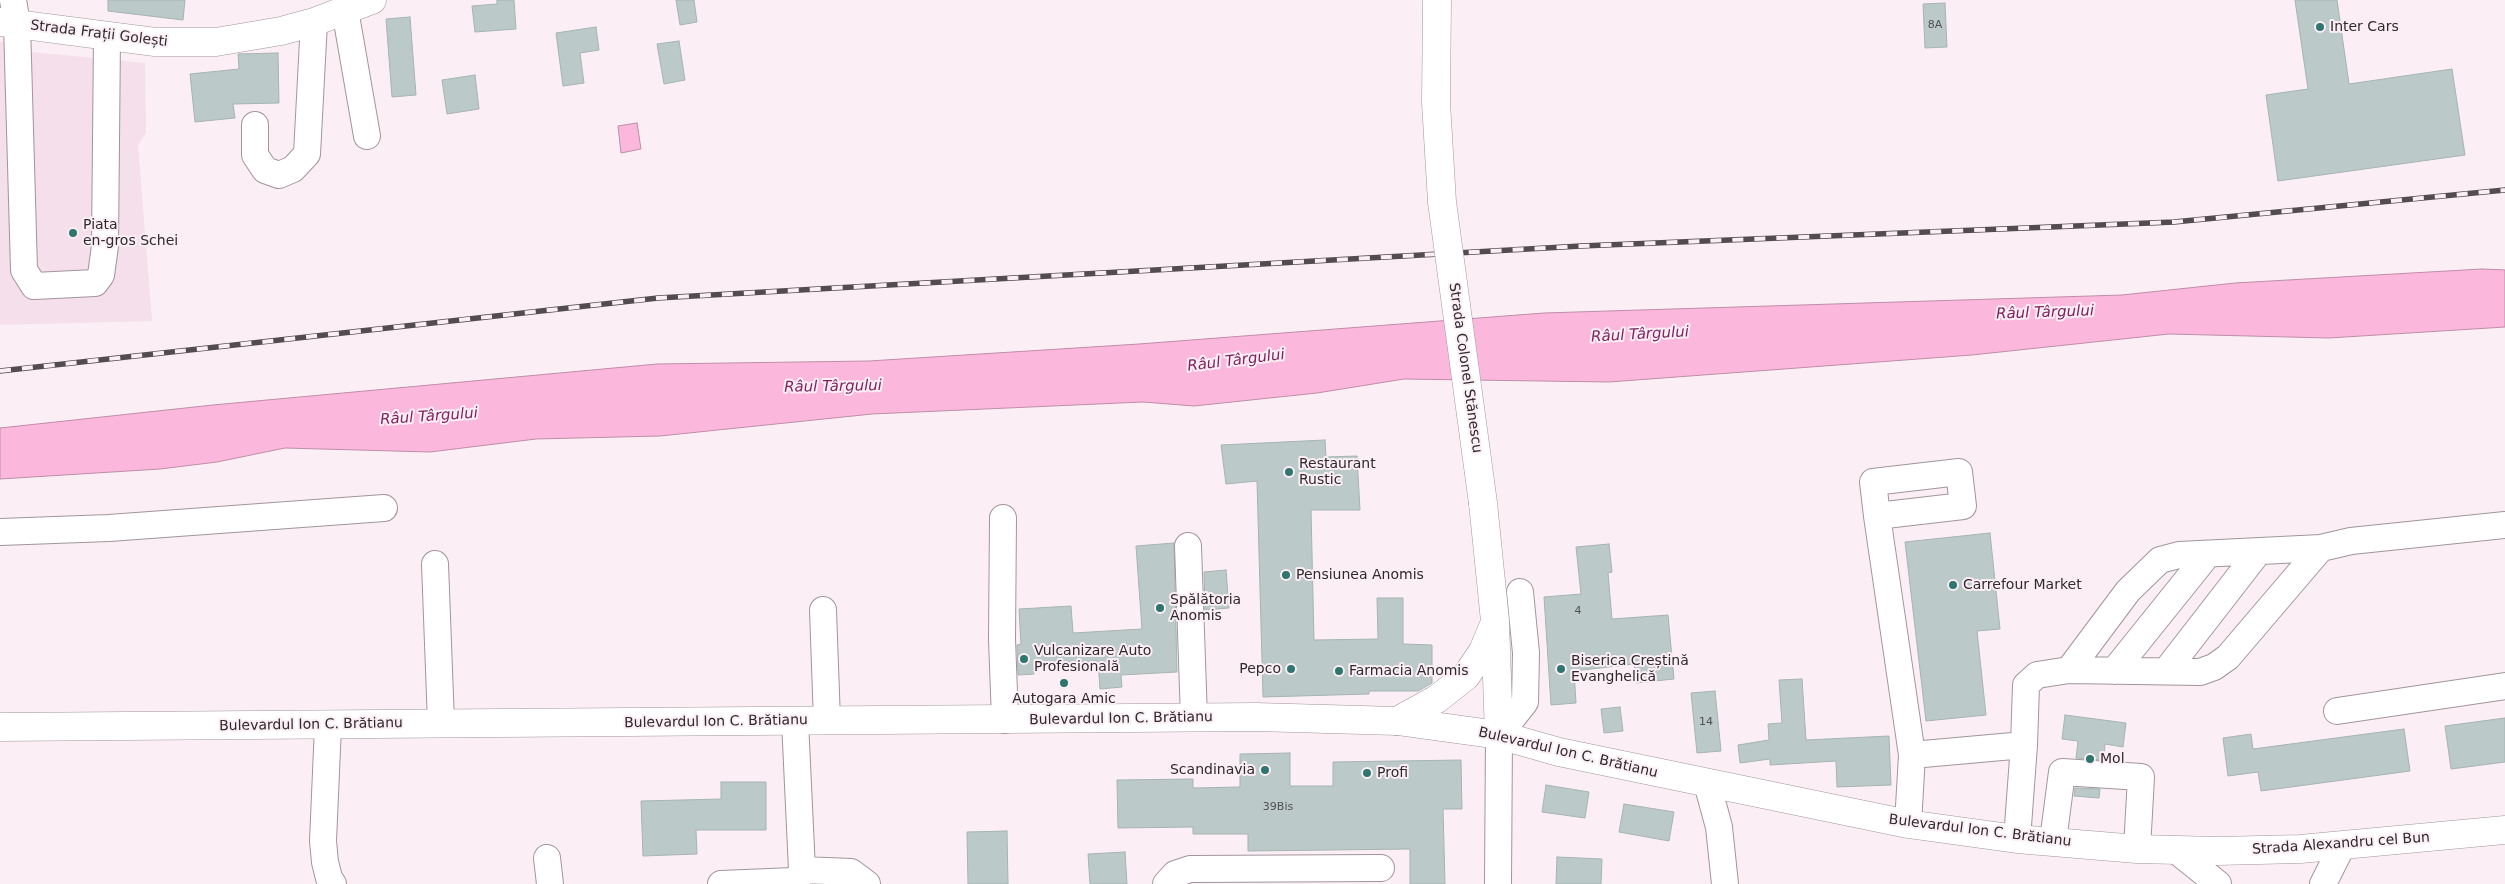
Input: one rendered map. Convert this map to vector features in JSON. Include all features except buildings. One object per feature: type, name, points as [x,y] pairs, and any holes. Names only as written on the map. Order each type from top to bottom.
[{"type":"main road","name":"Strada Frații Golești","points":[[10,15],[107,36],[155,42],[216,42],[281,32],[314,22],[372,0]]},
{"type":"main road","name":"Strada Colonel Stănescu","points":[[1437,0],[1436,103],[1442,202],[1483,503],[1495,621],[1499,735]]},
{"type":"main road","points":[[1396,721],[1437,699],[1466,676],[1483,651],[1495,621]]},
{"type":"main road","name":"Bulevardul Ion C. Brătianu","points":[[0,727],[328,726],[441,723],[1256,717],[1396,721],[1499,735],[1559,752],[1908,824],[2017,838],[2177,851]]},
{"type":"main road","name":"Strada Alexandru cel Bun","points":[[2177,851],[2300,849],[2505,830]]},
{"type":"street","points":[[345,10],[367,136]]},
{"type":"street","points":[[10,15],[24,270],[34,286],[95,284],[101,275],[105,246],[107,36]]},
{"type":"street","points":[[255,125],[255,155],[265,170],[279,175],[293,169],[307,154],[314,22]]},
{"type":"street","points":[[0,532],[109,528],[384,508]]},
{"type":"street","points":[[1877,516],[1912,755],[1908,824]]},
{"type":"street","points":[[1003,518],[1002,639],[1005,720]]},
{"type":"street","points":[[2069,670],[2128,591],[2160,560],[2179,555],[2321,548],[2351,541],[2505,525]]},
{"type":"street","points":[[1188,546],[1194,718]]},
{"type":"street","points":[[2017,838],[2024,745],[2026,685],[2037,675],[2069,670],[2200,672],[2214,667],[2228,657],[2321,548]]},
{"type":"street","points":[[2166,671],[2259,551]]},
{"type":"street","points":[[2114,671],[2208,554]]},
{"type":"street","points":[[435,564],[441,723]]},
{"type":"street","points":[[1498,884],[1499,735],[1525,702],[1526,653],[1520,592]]},
{"type":"street","points":[[822,610],[827,721]]},
{"type":"street","points":[[2336,711],[2505,686]]},
{"type":"street","points":[[721,884],[793,881],[799,878],[802,870],[796,721]]},
{"type":"street","points":[[328,726],[322,841],[325,862],[333,884]]},
{"type":"street","points":[[1912,755],[2024,745]]},
{"type":"street","points":[[2052,841],[2062,772],[2141,777],[2137,849]]},
{"type":"street","points":[[1707,783],[1719,827],[1725,884]]},
{"type":"street","points":[[2323,884],[2342,846]]},
{"type":"street","points":[[2177,851],[2218,884]]},
{"type":"street","points":[[548,858],[550,884]]},
{"type":"street","points":[[1166,884],[1175,874],[1190,869],[1381,868]]},
{"type":"street","points":[[802,870],[851,872],[866,884]]},
{"type":"shaded area","name":"Piata en-gros Schei","points":[[0,42],[28,43],[32,52],[145,63],[146,133],[138,145],[152,321],[0,325]]},
{"type":"water","points":[[637,123],[641,149],[621,153],[618,126]]},
{"type":"water","name":"Râul Târgului","points":[[2482,269],[2505,270],[2505,327],[2329,338],[2169,334],[1972,355],[1609,382],[1404,379],[1317,393],[1194,406],[1143,402],[872,414],[660,436],[536,439],[430,452],[285,448],[217,462],[160,469],[0,479],[0,428],[213,405],[657,364],[869,361],[1139,344],[1544,313],[2122,295],[2235,283]]},
{"type":"railway","points":[[0,371],[658,298],[1581,246],[2174,222],[2505,190]]},
{"type":"place","name":"Inter Cars","points":[[2320,27]]},
{"type":"place","name":"Piata en-gros Schei","points":[[73,233]]},
{"type":"place","name":"Restaurant Rustic","points":[[1289,472]]},
{"type":"place","name":"Pensiunea Anomis","points":[[1286,575]]},
{"type":"place","name":"Carrefour Market","points":[[1953,585]]},
{"type":"place","name":"Spălătoria Anomis","points":[[1160,608]]},
{"type":"place","name":"Vulcanizare Auto Profesională","points":[[1024,659]]},
{"type":"place","name":"Pepco","points":[[1291,669]]},
{"type":"place","name":"Biserica Creștină Evanghelică","points":[[1561,669]]},
{"type":"place","name":"Farmacia Anomis","points":[[1339,671]]},
{"type":"place","name":"Autogara Amic","points":[[1064,683]]},
{"type":"place","name":"Mol","points":[[2090,759]]},
{"type":"place","name":"Scandinavia","points":[[1265,770]]},
{"type":"place","name":"Profi","points":[[1367,773]]}]
